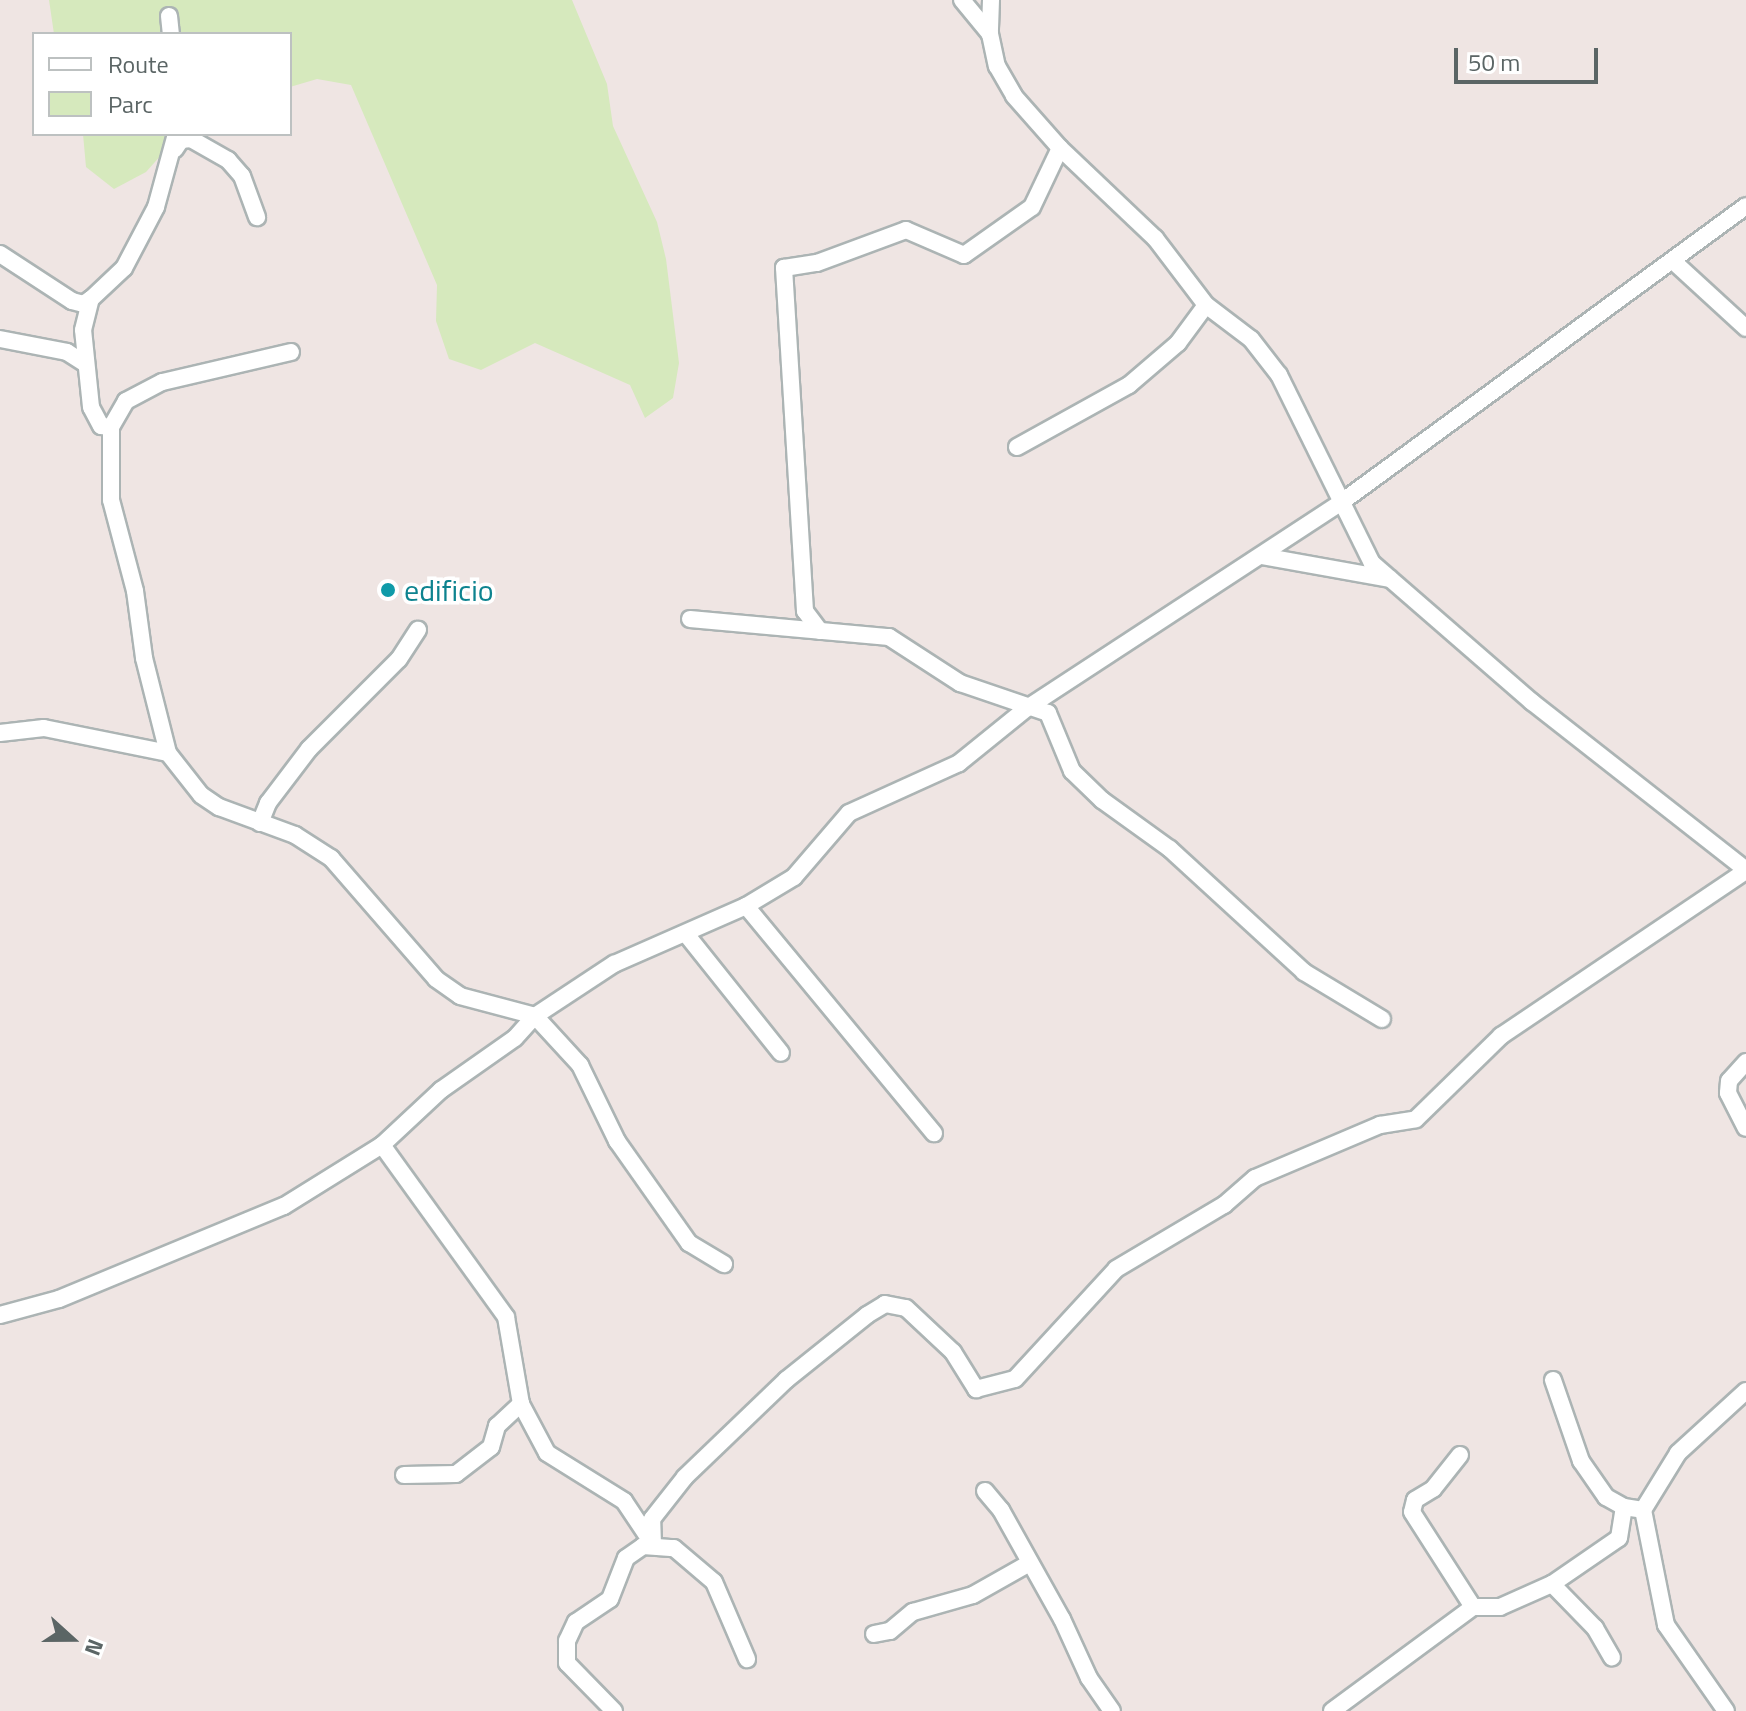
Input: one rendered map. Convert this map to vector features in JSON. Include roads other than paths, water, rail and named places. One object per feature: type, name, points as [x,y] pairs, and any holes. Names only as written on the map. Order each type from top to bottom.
[{"type":"street","points":[[962,0],[990,34]]},
{"type":"street","points":[[653,1544],[652,1519],[685,1477],[786,1380],[867,1315],[885,1304],[906,1308],[953,1352],[976,1389],[1015,1379],[1116,1269],[1224,1205],[1255,1178],[1380,1125],[1416,1119],[1501,1036],[1746,871],[1532,702],[1372,563],[1279,375],[1251,339],[1206,305],[1155,238],[1060,148],[1014,96],[997,66],[990,34],[991,0]]},
{"type":"street","points":[[169,16],[171,32]]},
{"type":"street","points":[[0,254],[72,301],[83,304],[91,299],[124,268],[156,207],[176,141],[181,140],[191,139],[228,160],[242,176],[257,217]]},
{"type":"street","points":[[820,631],[805,611],[784,268],[817,263],[906,230],[964,255],[1032,207],[1060,148]]},
{"type":"street","points":[[0,1315],[59,1299],[284,1206],[382,1145],[441,1090],[515,1038],[535,1016],[614,964],[746,906],[794,877],[849,813],[959,763],[1027,708],[1343,501],[1746,206]]},
{"type":"street","points":[[1673,261],[1746,328]]},
{"type":"street","points":[[91,299],[83,330],[84,363],[91,407],[101,426],[111,427]]},
{"type":"street","points":[[1017,447],[1129,385],[1178,343],[1206,305]]},
{"type":"street","points":[[0,339],[67,352],[84,363]]},
{"type":"street","points":[[291,352],[162,382],[126,401],[111,427],[111,500],[168,753],[201,795],[260,823],[295,835],[331,858],[436,979],[460,996],[535,1016],[580,1065],[617,1141],[689,1243],[724,1264]]},
{"type":"street","points":[[1262,556],[1390,579]]},
{"type":"street","points":[[690,619],[889,637],[960,683],[1048,713],[1072,771],[1102,800],[1170,849],[1304,972],[1382,1019]]},
{"type":"street","points":[[260,823],[268,803],[309,749],[399,659],[418,630]]},
{"type":"street","points":[[0,733],[44,728],[168,753]]},
{"type":"street","points":[[746,906],[934,1133]]},
{"type":"street","points":[[686,934],[781,1053]]},
{"type":"street","points":[[1746,1062],[1729,1081],[1728,1093],[1746,1128]]},
{"type":"street","points":[[382,1145],[506,1317],[521,1404],[547,1453],[624,1501],[653,1544]]},
{"type":"street","points":[[1553,1380],[1581,1461],[1606,1497],[1624,1507],[1643,1510]]},
{"type":"street","points":[[1726,1711],[1666,1625],[1643,1510],[1678,1453],[1746,1391]]},
{"type":"street","points":[[404,1475],[456,1474],[491,1447],[497,1426],[521,1404]]},
{"type":"street","points":[[1460,1455],[1433,1489],[1415,1500],[1412,1512],[1473,1607]]},
{"type":"street","points":[[985,1491],[1001,1510],[1028,1564],[1112,1711]]},
{"type":"street","points":[[1332,1711],[1473,1607],[1500,1607],[1552,1584],[1619,1538],[1624,1507]]},
{"type":"street","points":[[614,1711],[567,1663],[567,1641],[576,1622],[610,1599],[626,1558],[653,1544],[674,1548],[714,1582],[747,1659]]},
{"type":"street","points":[[874,1634],[890,1631],[913,1612],[973,1595],[1028,1564]]},
{"type":"street","points":[[1552,1584],[1595,1628],[1612,1657]]},
{"type":"place","name":"edificio","points":[[388,590]]}]
